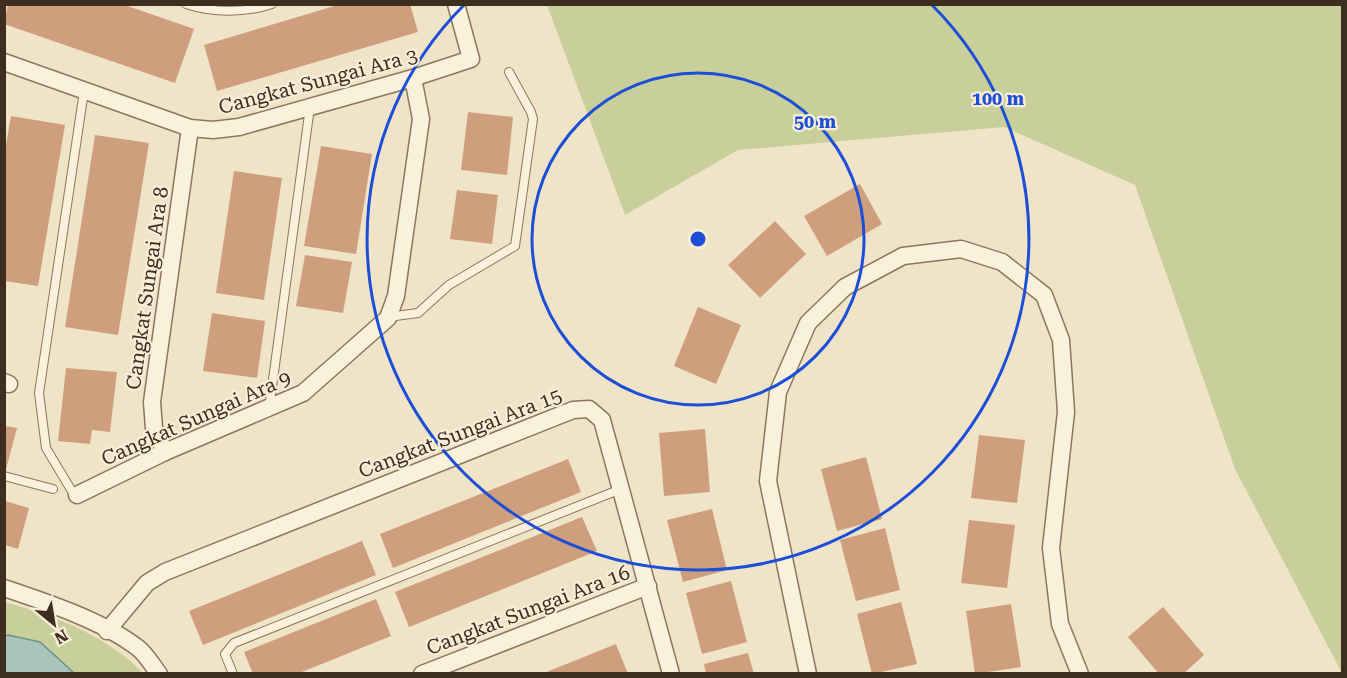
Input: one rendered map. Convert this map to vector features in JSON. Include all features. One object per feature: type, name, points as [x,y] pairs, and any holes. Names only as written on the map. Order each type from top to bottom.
[{"type":"street","name":"Cangkat Sungai Ara 3","points":[[4,62],[190,128],[213,130],[238,127],[413,78],[471,59],[456,4]]},
{"type":"street","points":[[388,318],[396,296],[421,119],[413,78]]},
{"type":"street","name":"Cangkat Sungai Ara 8","points":[[165,452],[154,428],[152,402],[190,128]]},
{"type":"street","points":[[808,674],[768,481],[778,392],[808,323],[845,287],[903,256],[961,249],[1002,261],[1044,295],[1061,340],[1066,412],[1052,548],[1060,624],[1080,674]]},
{"type":"street","name":"Cangkat Sungai Ara 9","points":[[77,495],[165,452],[269,409],[314,386],[388,318]]},
{"type":"street","name":"Cangkat Sungai Ara 15","points":[[107,631],[147,584],[165,572],[573,410],[589,409],[602,420],[648,586],[669,673]]},
{"type":"street","name":"Cangkat Sungai Ara 16","points":[[422,674],[648,586]]},
{"type":"street","points":[[4,588],[70,611],[107,631],[139,649],[159,674]]},
{"type":"lane","points":[[186,4],[204,11],[256,9],[272,4]]},
{"type":"lane","points":[[388,318],[418,313],[449,285],[515,246],[533,120],[509,72]]},
{"type":"lane","points":[[77,495],[73,493],[46,448],[39,393],[84,91]]},
{"type":"lane","points":[[269,409],[310,106]]},
{"type":"lane","points":[[4,476],[53,489]]},
{"type":"lane","points":[[233,674],[225,654],[234,643],[621,489]]},
{"type":"green space","points":[[547,5],[1342,5],[1342,673],[1235,469],[1135,185],[1004,127],[738,150],[625,215]]},
{"type":"green space","points":[[4,602],[42,613],[79,628],[113,648],[143,673],[5,673]]},
{"type":"water","points":[[5,636],[40,642],[74,673],[5,673]]},
{"type":"building","points":[[8,4],[122,4],[194,29],[175,83],[4,24]]},
{"type":"building","points":[[341,4],[410,4],[418,32],[217,91],[204,45]]},
{"type":"building","points":[[468,112],[513,117],[507,175],[461,170]]},
{"type":"building","points":[[11,116],[65,125],[38,286],[4,281],[4,156]]},
{"type":"building","points":[[95,135],[149,143],[118,335],[65,327]]},
{"type":"building","points":[[321,146],[372,154],[356,254],[304,246]]},
{"type":"building","points":[[234,171],[282,178],[264,300],[216,293]]},
{"type":"building","points":[[860,184],[882,224],[827,256],[804,216]]},
{"type":"building","points":[[457,190],[498,195],[492,244],[450,239]]},
{"type":"building","points":[[775,221],[806,254],[760,298],[728,265]]},
{"type":"building","points":[[305,255],[352,262],[343,313],[296,306]]},
{"type":"building","points":[[698,307],[741,325],[716,384],[674,366]]},
{"type":"building","points":[[212,313],[265,321],[257,378],[203,371]]},
{"type":"building","points":[[66,368],[117,372],[110,432],[92,430],[90,444],[58,441]]},
{"type":"building","points":[[5,426],[17,428],[5,473]]},
{"type":"building","points":[[705,429],[710,492],[664,496],[659,433]]},
{"type":"building","points":[[979,435],[1025,440],[1017,503],[971,498]]},
{"type":"building","points":[[866,457],[882,519],[837,531],[821,469]]},
{"type":"building","points":[[568,459],[581,492],[393,568],[380,534]]},
{"type":"building","points":[[5,501],[29,508],[18,549],[5,545]]},
{"type":"building","points":[[712,509],[727,570],[683,582],[667,520]]},
{"type":"building","points":[[582,517],[597,551],[409,627],[395,592]]},
{"type":"building","points":[[969,520],[1015,525],[1007,588],[961,583]]},
{"type":"building","points":[[885,528],[900,590],[856,601],[840,540]]},
{"type":"building","points":[[362,541],[376,575],[203,645],[189,611]]},
{"type":"building","points":[[731,581],[747,642],[702,654],[686,593]]},
{"type":"building","points":[[376,599],[391,636],[297,674],[253,674],[244,652]]},
{"type":"building","points":[[901,602],[917,664],[872,674],[857,614]]},
{"type":"building","points":[[1011,604],[1021,667],[975,674],[966,611]]},
{"type":"building","points":[[1163,607],[1204,655],[1183,674],[1159,674],[1128,637]]},
{"type":"building","points":[[616,644],[628,674],[544,674],[544,673]]},
{"type":"building","points":[[748,653],[754,674],[706,674],[704,664]]}]
